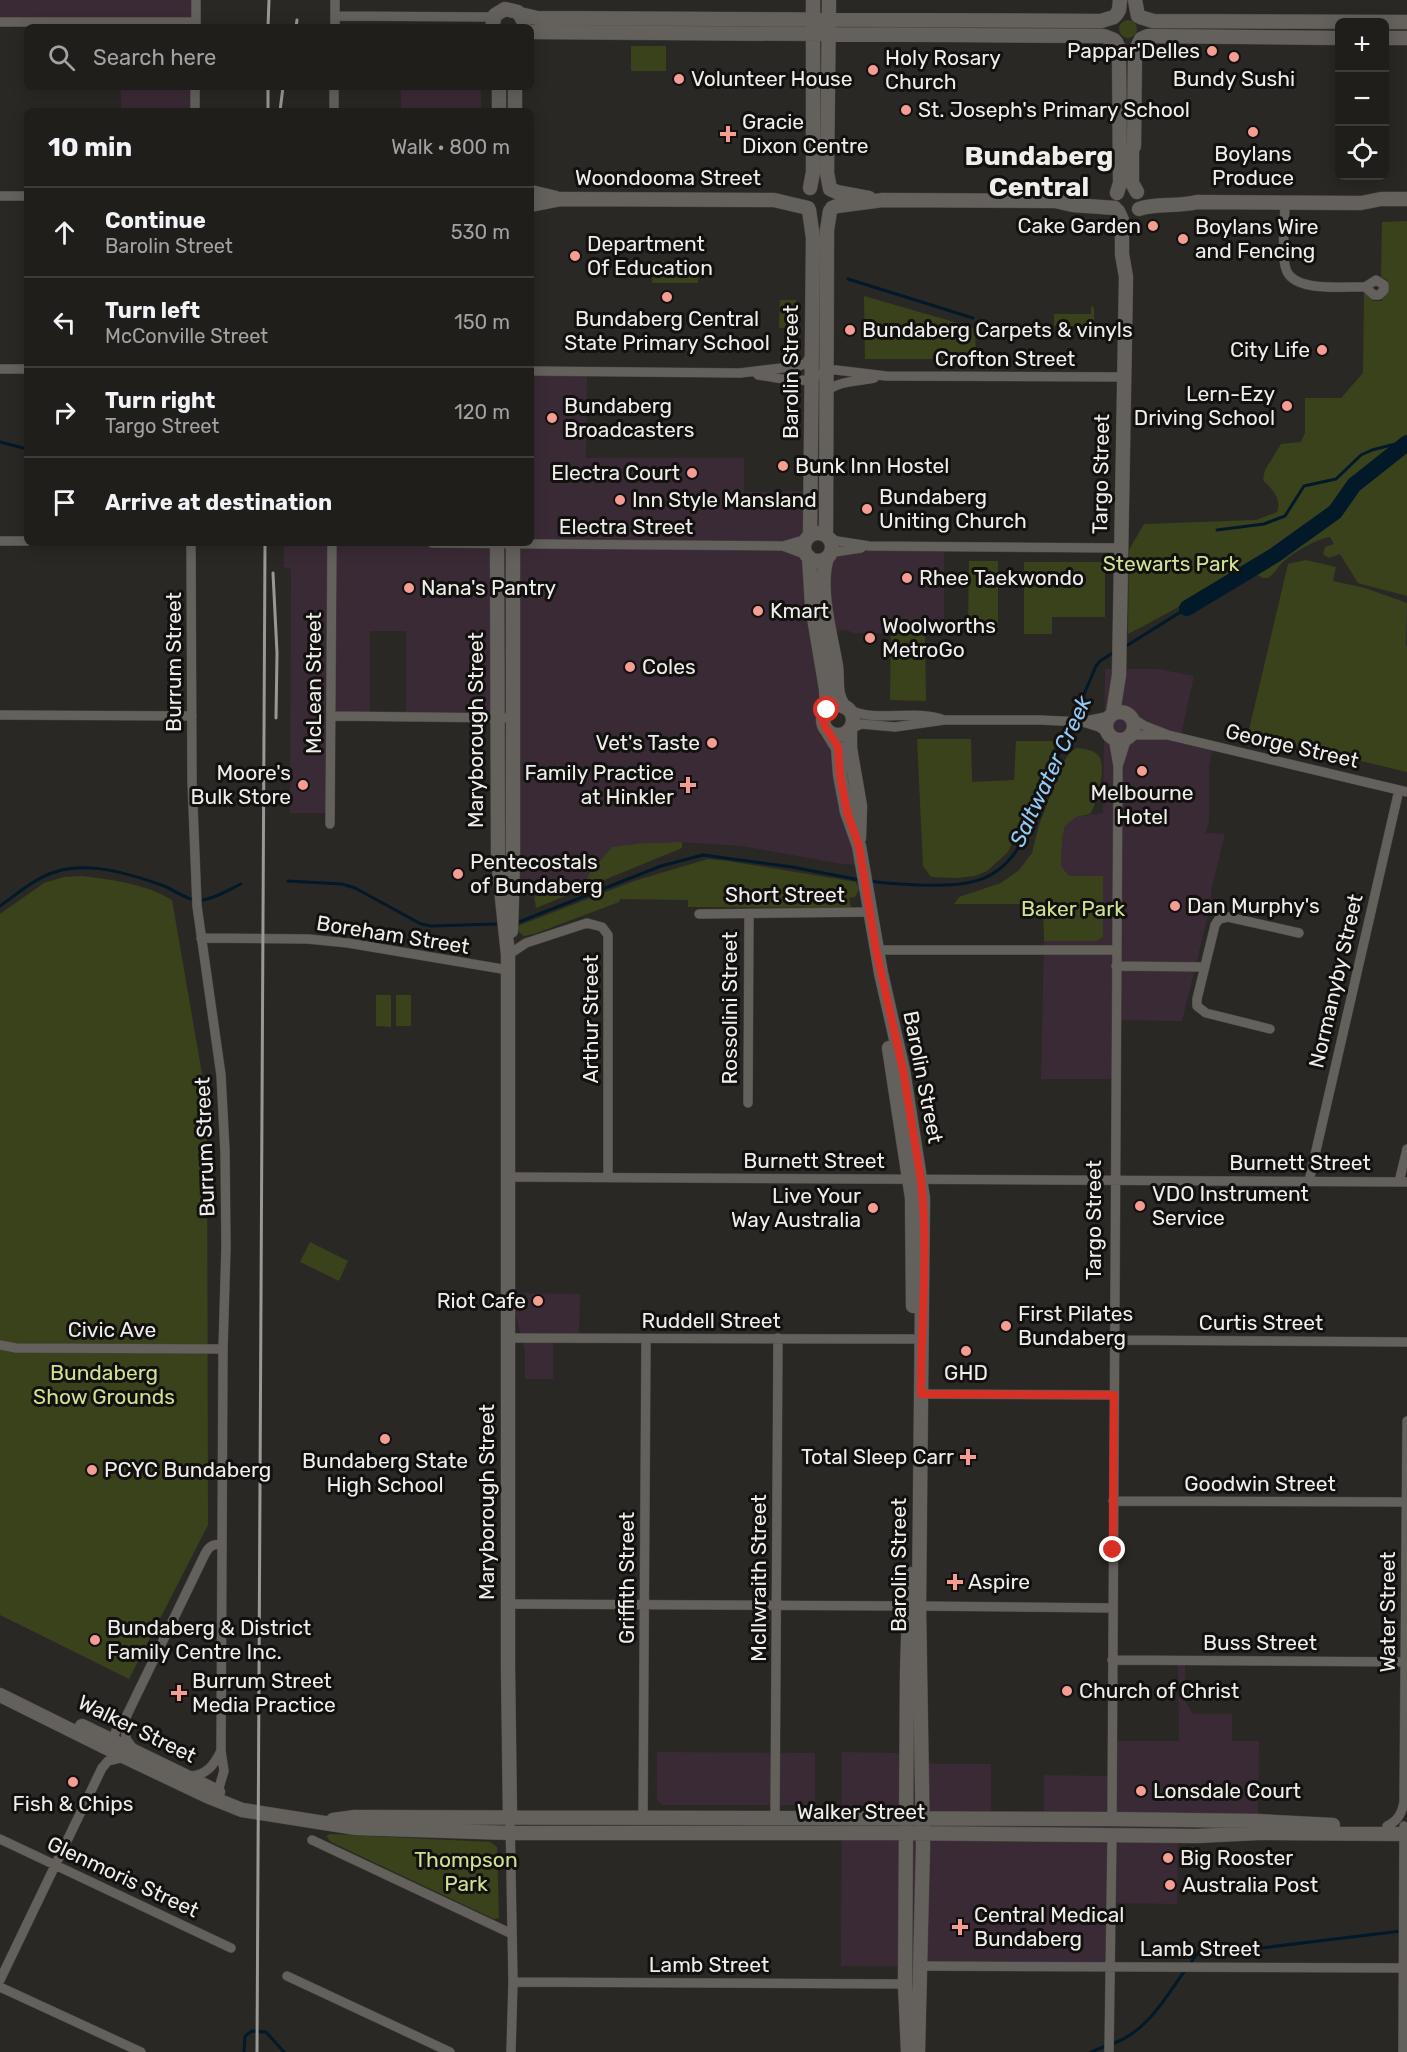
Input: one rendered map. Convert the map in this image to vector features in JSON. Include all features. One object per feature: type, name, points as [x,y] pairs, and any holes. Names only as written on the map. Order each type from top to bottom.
[{"type":"main road","points":[[813,0],[813,171],[805,201],[809,209],[819,214],[837,206],[882,200],[1056,201],[1073,205],[1116,202],[1127,188],[1147,197],[1182,198],[1197,202],[1361,203],[1381,199],[1407,199]]},
{"type":"main road","points":[[829,0],[827,173],[834,201],[831,210]]},
{"type":"main road","points":[[1115,41],[1110,26],[1119,10],[1120,0]]},
{"type":"main road","points":[[1135,0],[1144,30],[1134,52],[1132,183],[1141,200],[1137,210]]},
{"type":"main road","points":[[496,14],[505,9],[556,25],[694,34],[1104,36],[1129,46],[1148,36],[1335,38]]},
{"type":"main road","points":[[534,31],[556,25],[694,19],[1105,21],[1125,12],[1149,21],[1407,22]]},
{"type":"main road","points":[[694,19],[694,34]]},
{"type":"main road","points":[[966,20],[966,35]]},
{"type":"main road","points":[[1389,38],[1407,38]]},
{"type":"main road","name":"Targo Street","points":[[1115,41],[1119,49],[1120,104],[1119,183],[1116,202],[1122,220],[1122,254],[1126,273]]},
{"type":"main road","points":[[499,108],[500,90]]},
{"type":"main road","points":[[515,90],[515,108]]},
{"type":"main road","points":[[1120,104],[1134,104]]},
{"type":"main road","points":[[809,189],[818,185],[837,192],[882,200]]},
{"type":"main road","name":"Woondooma Street","points":[[774,200],[809,189]]},
{"type":"main road","name":"Woondooma Street","points":[[534,193],[561,199]]},
{"type":"main road","name":"Woondooma Street","points":[[534,204],[561,199],[774,200],[809,209]]},
{"type":"main road","points":[[1116,202],[1129,215],[1147,206],[1181,206],[1197,202]]},
{"type":"main road","points":[[1361,203],[1380,207],[1407,208]]},
{"type":"main road","name":"Barolin Street","points":[[809,209],[813,228],[819,353],[826,370],[828,537]]},
{"type":"main road","name":"Barolin Street","points":[[808,538],[812,386],[819,353],[827,230],[831,210]]},
{"type":"main road","name":"Targo Street","points":[[1111,715],[1119,673],[1126,273],[1130,254],[1131,220],[1137,210]]},
{"type":"main road","points":[[818,533],[828,537],[833,547],[828,557],[825,574],[825,599],[837,672],[837,691],[840,702],[853,721],[847,733],[837,736],[828,732],[823,723],[827,710],[826,689],[812,606],[808,556],[804,547],[808,538],[818,533]]},
{"type":"main road","name":"Maryborough Street","points":[[497,546],[498,860],[508,954],[510,1817]]},
{"type":"main road","name":"Maryborough Street","points":[[508,954],[512,929],[513,860],[513,546]]},
{"type":"main road","points":[[808,556],[819,561],[828,557]]},
{"type":"main road","name":"Targo Street","points":[[1119,673],[1131,717]]},
{"type":"main road","points":[[827,710],[835,706],[846,708]]},
{"type":"main road","points":[[1121,712],[1131,717],[1134,727],[1129,737],[1119,740],[1110,735],[1106,723],[1111,715],[1121,712]]},
{"type":"main road","name":"Barolin Street","points":[[850,729],[850,748],[860,806],[859,846]]},
{"type":"main road","name":"Barolin Street","points":[[828,732],[838,747],[840,775],[847,812],[863,865],[881,973],[893,1071],[916,1180],[923,1198],[921,1394],[914,1606],[907,1673],[905,1984],[909,2052]]},
{"type":"main road","name":"Barolin Street","points":[[916,1180],[914,1606],[922,1818],[918,2052]]},
{"type":"main road","name":"Walker Street","points":[[0,1686],[242,1810],[356,1828],[510,1833],[1112,1835],[1406,1830]]},
{"type":"main road","name":"Walker Street","points":[[0,1695],[97,1743],[122,1750],[189,1776],[212,1794]]},
{"type":"main road","name":"Walker Street","points":[[316,1822],[355,1817],[1112,1819],[1387,1826],[1406,1830]]},
{"type":"main road","points":[[1039,1819],[1067,1826],[1101,1827],[1112,1835]]},
{"type":"main road","points":[[1112,1819],[1122,1827],[1156,1828],[1176,1835]]},
{"type":"main road","points":[[908,2032],[911,2020],[911,1985],[916,1969],[921,1966]]},
{"type":"street","points":[[196,0],[196,24]]},
{"type":"street","points":[[334,24],[335,0]]},
{"type":"street","points":[[335,16],[487,17],[496,14]]},
{"type":"street","points":[[0,22],[131,24]]},
{"type":"street","points":[[195,90],[195,108]]},
{"type":"street","points":[[334,90],[334,108]]},
{"type":"street","points":[[0,196],[24,196]]},
{"type":"street","points":[[1285,203],[1284,263],[1291,278],[1307,285],[1365,286]]},
{"type":"street","points":[[740,373],[800,366],[819,353]]},
{"type":"street","points":[[0,369],[24,369]]},
{"type":"street","points":[[534,371],[740,373],[787,379],[812,386],[826,370]]},
{"type":"street","name":"Crofton Street","points":[[826,370],[886,376],[1124,377]]},
{"type":"street","name":"Crofton Street","points":[[826,397],[828,389],[832,386],[886,376]]},
{"type":"street","points":[[828,537],[837,541],[869,546],[1121,548]]},
{"type":"street","name":"Electra Street","points":[[534,543],[783,546],[808,538]]},
{"type":"street","points":[[0,541],[24,541]]},
{"type":"street","name":"Burrum Street","points":[[191,546],[196,891],[223,1102],[226,1247],[223,1349],[221,1751],[224,1770],[212,1794]]},
{"type":"street","name":"McLean Street","points":[[330,824],[332,546]]},
{"type":"street","name":"Electra Street","points":[[783,546],[808,556]]},
{"type":"street","points":[[828,557],[836,552],[869,546]]},
{"type":"street","points":[[846,708],[854,712],[934,716],[944,720]]},
{"type":"street","points":[[0,715],[192,716]]},
{"type":"street","points":[[1083,722],[1111,715]]},
{"type":"street","points":[[332,716],[512,718]]},
{"type":"street","name":"George Street","points":[[1131,717],[1145,726],[1168,735],[1403,791]]},
{"type":"street","points":[[850,729],[861,724],[895,727],[944,720],[1068,721],[1083,722],[1099,727],[1110,735]]},
{"type":"street","name":"Targo Street","points":[[1110,735],[1114,743],[1118,766],[1112,1819]]},
{"type":"street","name":"George Street","points":[[1129,737],[1168,735]]},
{"type":"street","name":"Targo Street","points":[[1118,766],[1129,737]]},
{"type":"street","name":"Normanyby Street","points":[[1309,1181],[1403,791]]},
{"type":"street","name":"Short Street","points":[[699,914],[870,912]]},
{"type":"street","name":"Rossolini Street","points":[[748,1103],[749,914]]},
{"type":"street","points":[[1270,1029],[1206,1013],[1199,1009],[1197,999],[1215,925],[1224,917],[1232,917],[1299,933]]},
{"type":"street","name":"Arthur Street","points":[[508,954],[526,943],[587,924],[598,925],[608,935],[609,1178]]},
{"type":"street","name":"Boreham Street","points":[[201,938],[308,939],[348,942],[508,970]]},
{"type":"street","points":[[876,950],[1116,950]]},
{"type":"street","points":[[1116,966],[1204,967]]},
{"type":"street","points":[[1403,1182],[1407,1149]]},
{"type":"street","name":"Burnett Street","points":[[509,1177],[1403,1182]]},
{"type":"street","name":"Ruddell Street","points":[[508,1338],[914,1339]]},
{"type":"street","name":"McIlwraith Street","points":[[775,1818],[778,1338]]},
{"type":"street","name":"Griffith Street","points":[[643,1817],[646,1339]]},
{"type":"street","name":"Curtis Street","points":[[1114,1340],[1407,1342]]},
{"type":"street","name":"Civic Ave","points":[[0,1346],[223,1349]]},
{"type":"street","points":[[921,1394],[1114,1395]]},
{"type":"street","name":"Water Street","points":[[1387,1826],[1399,1817],[1406,1807],[1407,1421]]},
{"type":"street","name":"Goodwin Street","points":[[1113,1501],[1407,1502]]},
{"type":"street","points":[[122,1750],[118,1726],[125,1719],[208,1547],[213,1544],[222,1544]]},
{"type":"street","points":[[509,1604],[1113,1608]]},
{"type":"street","name":"Buss Street","points":[[1112,1660],[1406,1662]]},
{"type":"street","points":[[0,1980],[102,1768],[122,1750],[126,1739],[125,1719]]},
{"type":"street","points":[[97,1743],[103,1759],[102,1768]]},
{"type":"street","points":[[189,1776],[196,1776],[207,1771],[215,1763],[221,1751]]},
{"type":"street","name":"Maryborough Street","points":[[510,1817],[513,1982],[511,2052]]},
{"type":"street","points":[[1403,2052],[1406,1830]]},
{"type":"street","points":[[1109,2052],[1112,1835]]},
{"type":"street","name":"Glenmoris Street","points":[[0,1839],[231,1948]]},
{"type":"street","points":[[312,1840],[512,1934]]},
{"type":"street","name":"Lamb Street","points":[[921,1966],[1405,1968]]},
{"type":"street","points":[[287,1976],[450,2052]]},
{"type":"street","name":"Lamb Street","points":[[513,1982],[905,1984]]},
{"type":"street","points":[[0,1987],[141,2052]]},
{"type":"shaded area","points":[[0,0],[197,0],[197,24],[0,23]]},
{"type":"shaded area","points":[[121,90],[196,90],[195,108],[121,108]]},
{"type":"shaded area","points":[[401,90],[481,90],[481,108],[401,108]]},
{"type":"shaded area","points":[[534,372],[587,373],[586,458],[744,458],[744,492],[818,491],[819,534],[815,534],[806,545],[806,550],[815,559],[822,559],[830,552],[831,546],[944,548],[944,634],[854,633],[846,630],[823,634],[836,707],[826,714],[824,721],[828,729],[840,734],[864,865],[842,864],[742,846],[682,842],[646,843],[589,874],[587,879],[534,897],[510,895],[512,717],[406,716],[406,631],[370,631],[370,715],[331,715],[329,813],[290,813],[291,569],[284,567],[284,546],[534,546]]},
{"type":"shaded area","points":[[1105,669],[1158,669],[1194,676],[1180,739],[1213,747],[1209,766],[1209,821],[1205,833],[1225,834],[1211,891],[1211,903],[1182,1021],[1117,1020],[1117,1079],[1041,1079],[1044,941],[1096,941],[1069,876],[1061,866],[1065,826],[1076,817],[1103,813]]},
{"type":"shaded area","points":[[510,1293],[580,1294],[579,1338],[553,1338],[553,1379],[525,1379],[525,1351]]},
{"type":"shaded area","points":[[1185,1661],[1186,1703],[1193,1714],[1232,1714],[1232,1741],[1259,1741],[1258,1828],[1178,1827],[1177,1904],[1112,1903],[1111,1968],[841,1966],[842,1752],[895,1753],[935,1764],[991,1764],[991,1825],[1044,1825],[1044,1775],[1112,1776],[1113,1741],[1179,1741],[1178,1662]]},
{"type":"shaded area","points":[[657,1752],[815,1753],[815,1805],[662,1805],[657,1800]]},
{"type":"green space","points":[[1128,20],[1134,23],[1137,29],[1134,35],[1128,38],[1122,35],[1119,29],[1122,23]]},
{"type":"green space","points":[[631,46],[666,46],[666,71],[631,71]]},
{"type":"green space","name":"Stewarts Park","points":[[1407,221],[1407,596],[1358,583],[1340,554],[1329,558],[1323,554],[1325,547],[1334,544],[1330,537],[1318,540],[1298,551],[1286,559],[1268,578],[1256,574],[1260,568],[1313,533],[1308,528],[1220,583],[1128,634],[1129,550],[1144,524],[1256,520],[1277,512],[1277,498],[1263,480],[1265,470],[1281,444],[1301,442],[1305,433],[1305,398],[1341,398],[1363,373],[1364,291],[1373,298],[1373,301],[1382,301],[1388,285],[1387,280],[1381,277],[1382,222]]},
{"type":"green space","points":[[653,261],[699,262],[698,283],[652,283]]},
{"type":"green space","points":[[864,296],[975,328],[976,359],[865,359]]},
{"type":"green space","points":[[780,300],[796,300],[796,329],[779,328]]},
{"type":"green space","points":[[1091,306],[1094,308],[1094,333],[1091,334],[1091,326],[1054,326],[1054,314],[1091,314]]},
{"type":"green space","points":[[1306,560],[1336,567],[1333,581],[1365,588],[1407,603],[1407,772],[1248,734],[1288,564]]},
{"type":"green space","points":[[969,561],[998,561],[998,634],[968,634]]},
{"type":"green space","points":[[1024,562],[1100,562],[1105,564],[1105,617],[1052,617],[1052,634],[1024,634]]},
{"type":"green space","points":[[891,633],[925,634],[926,701],[890,700]]},
{"type":"green space","points":[[917,739],[971,739],[972,782],[1014,780],[1016,741],[1057,741],[1008,852],[987,871],[975,876],[931,877],[923,866]]},
{"type":"green space","name":"Baker Park","points":[[1077,748],[1091,751],[1099,756],[1102,766],[1101,780],[1090,814],[1076,817],[1065,826],[1061,866],[1069,876],[1103,876],[1103,937],[1096,941],[1044,941],[1043,904],[954,904],[959,897],[1001,883],[1019,870],[1032,853],[1039,825],[1062,765],[1070,752]]},
{"type":"green space","points":[[682,842],[682,848],[536,908],[534,897],[587,879],[612,847]]},
{"type":"green space","points":[[708,859],[856,882],[859,889],[855,897],[849,898],[851,908],[688,907],[688,900],[620,899],[619,902],[534,934],[524,936],[519,932],[518,926],[634,881]]},
{"type":"green space","name":"Bundaberg Show Grounds","points":[[83,876],[140,886],[172,900],[207,1103],[208,1525],[129,1679],[0,1615],[0,914],[44,883],[64,877]]},
{"type":"green space","points":[[376,995],[391,995],[391,1027],[376,1026]]},
{"type":"green space","points":[[396,995],[411,995],[411,1026],[396,1026]]},
{"type":"green space","points":[[310,1242],[348,1261],[339,1281],[300,1262]]},
{"type":"green space","name":"Thompson Park","points":[[330,1834],[490,1842],[497,1847],[499,1918],[494,1919],[331,1842],[326,1836]]},
{"type":"waterway","points":[[848,279],[973,318]]},
{"type":"waterway","points":[[1217,530],[1264,524],[1285,516],[1304,486],[1336,479],[1361,455],[1407,441]]},
{"type":"waterway","points":[[0,442],[24,448]]},
{"type":"waterway","name":"Saltwater Creek","points":[[1187,608],[1275,555],[1335,512],[1354,485],[1407,443]]},
{"type":"waterway","name":"Saltwater Creek","points":[[1123,648],[1187,608]]},
{"type":"waterway","name":"Saltwater Creek","points":[[870,881],[922,885],[965,883],[990,875],[1011,858],[1020,845],[1096,666],[1114,652]]},
{"type":"waterway","name":"Saltwater Creek","points":[[519,922],[661,866],[703,855],[792,867],[860,880]]},
{"type":"waterway","name":"Saltwater Creek","points":[[0,906],[40,878],[68,869],[96,868],[124,873],[198,900],[213,897],[241,884]]},
{"type":"waterway","name":"Saltwater Creek","points":[[288,881],[342,884],[355,888],[421,924],[431,926],[496,924]]},
{"type":"waterway","points":[[1190,1964],[1196,1955],[1203,1952],[1236,1951],[1401,1931]]},
{"type":"waterway","points":[[1112,2044],[1124,2039],[1145,2023],[1186,1969]]},
{"type":"waterway","points":[[244,2052],[245,2036],[252,2031],[266,2032],[284,2052]]},
{"type":"waterway","points":[[1091,2052],[1106,2046]]},
{"type":"railway","points":[[268,24],[269,0]]},
{"type":"railway","points":[[296,24],[297,20]]},
{"type":"railway","points":[[268,90],[268,108]]},
{"type":"railway","points":[[280,108],[283,90]]},
{"type":"railway","points":[[257,2052],[265,546]]},
{"type":"railway","points":[[273,573],[277,653],[276,718]]},
{"type":"place","name":"Pappar'Delles","points":[[1212,51]]},
{"type":"place","name":"Bundy Sushi","points":[[1234,57]]},
{"type":"place","name":"Holy Rosary Church","points":[[873,70]]},
{"type":"place","name":"Volunteer House","points":[[679,79]]},
{"type":"place","name":"St. Joseph's Primary School","points":[[906,110]]},
{"type":"place","name":"Boylans Produce","points":[[1253,132]]},
{"type":"place","name":"Gracie Dixon Centre","points":[[728,134]]},
{"type":"place","name":"Cake Garden","points":[[1153,226]]},
{"type":"place","name":"Boylans Wire and Fencing","points":[[1183,239]]},
{"type":"place","name":"Department Of Education","points":[[575,256]]},
{"type":"place","name":"Bundaberg Central State Primary School","points":[[667,297]]},
{"type":"place","name":"Bundaberg Carpets & vinyls","points":[[850,330]]},
{"type":"place","name":"City Life","points":[[1322,350]]},
{"type":"place","name":"Lern-Ezy Driving School","points":[[1287,406]]},
{"type":"place","name":"Bundaberg Broadcasters","points":[[552,418]]},
{"type":"place","name":"Bunk Inn Hostel","points":[[783,466]]},
{"type":"place","name":"Electra Court","points":[[692,473]]},
{"type":"place","name":"Inn Style Mansland","points":[[620,500]]},
{"type":"place","name":"Bundaberg Uniting Church","points":[[867,509]]},
{"type":"place","name":"Rhee Taekwondo","points":[[907,578]]},
{"type":"place","name":"Nana's Pantry","points":[[409,588]]},
{"type":"place","name":"Kmart","points":[[758,611]]},
{"type":"place","name":"Woolworths MetroGo","points":[[870,638]]},
{"type":"place","name":"Coles","points":[[630,667]]},
{"type":"place","name":"Vet's Taste","points":[[712,743]]},
{"type":"place","name":"Melbourne Hotel","points":[[1142,771]]},
{"type":"place","name":"Moore's Bulk Store","points":[[303,785]]},
{"type":"place","name":"Family Practice at Hinkler","points":[[688,785]]},
{"type":"place","name":"Pentecostals of Bundaberg","points":[[458,874]]},
{"type":"place","name":"Dan Murphy's","points":[[1175,906]]},
{"type":"place","name":"VDO Instrument Service","points":[[1140,1206]]},
{"type":"place","name":"Live Your Way Australia","points":[[873,1208]]},
{"type":"place","name":"Riot Cafe","points":[[538,1301]]},
{"type":"place","name":"First Pilates Bundaberg","points":[[1006,1326]]},
{"type":"place","name":"GHD","points":[[966,1351]]},
{"type":"place","name":"Bundaberg State High School","points":[[385,1439]]},
{"type":"place","name":"Total Sleep Carr","points":[[968,1457]]},
{"type":"place","name":"PCYC Bundaberg","points":[[92,1470]]},
{"type":"place","name":"Aspire","points":[[955,1582]]},
{"type":"place","name":"Bundaberg & District Family Centre Inc.","points":[[95,1640]]},
{"type":"place","name":"Church of Christ","points":[[1067,1691]]},
{"type":"place","name":"Burrum Street Media Practice","points":[[179,1693]]},
{"type":"place","name":"Fish & Chips","points":[[73,1782]]},
{"type":"place","name":"Lonsdale Court","points":[[1141,1791]]},
{"type":"place","name":"Big Rooster","points":[[1168,1858]]},
{"type":"place","name":"Australia Post","points":[[1170,1885]]},
{"type":"place","name":"Central Medical Bundaberg","points":[[960,1927]]},
{"type":"district","name":"Bundaberg Central","points":[[1039,172]]},
{"type":"route","points":[[827,710],[823,723],[838,747],[840,775],[847,812],[863,865],[876,950],[903,1070],[921,1180],[923,1198],[921,1394],[1114,1395],[1113,1550]]}]
